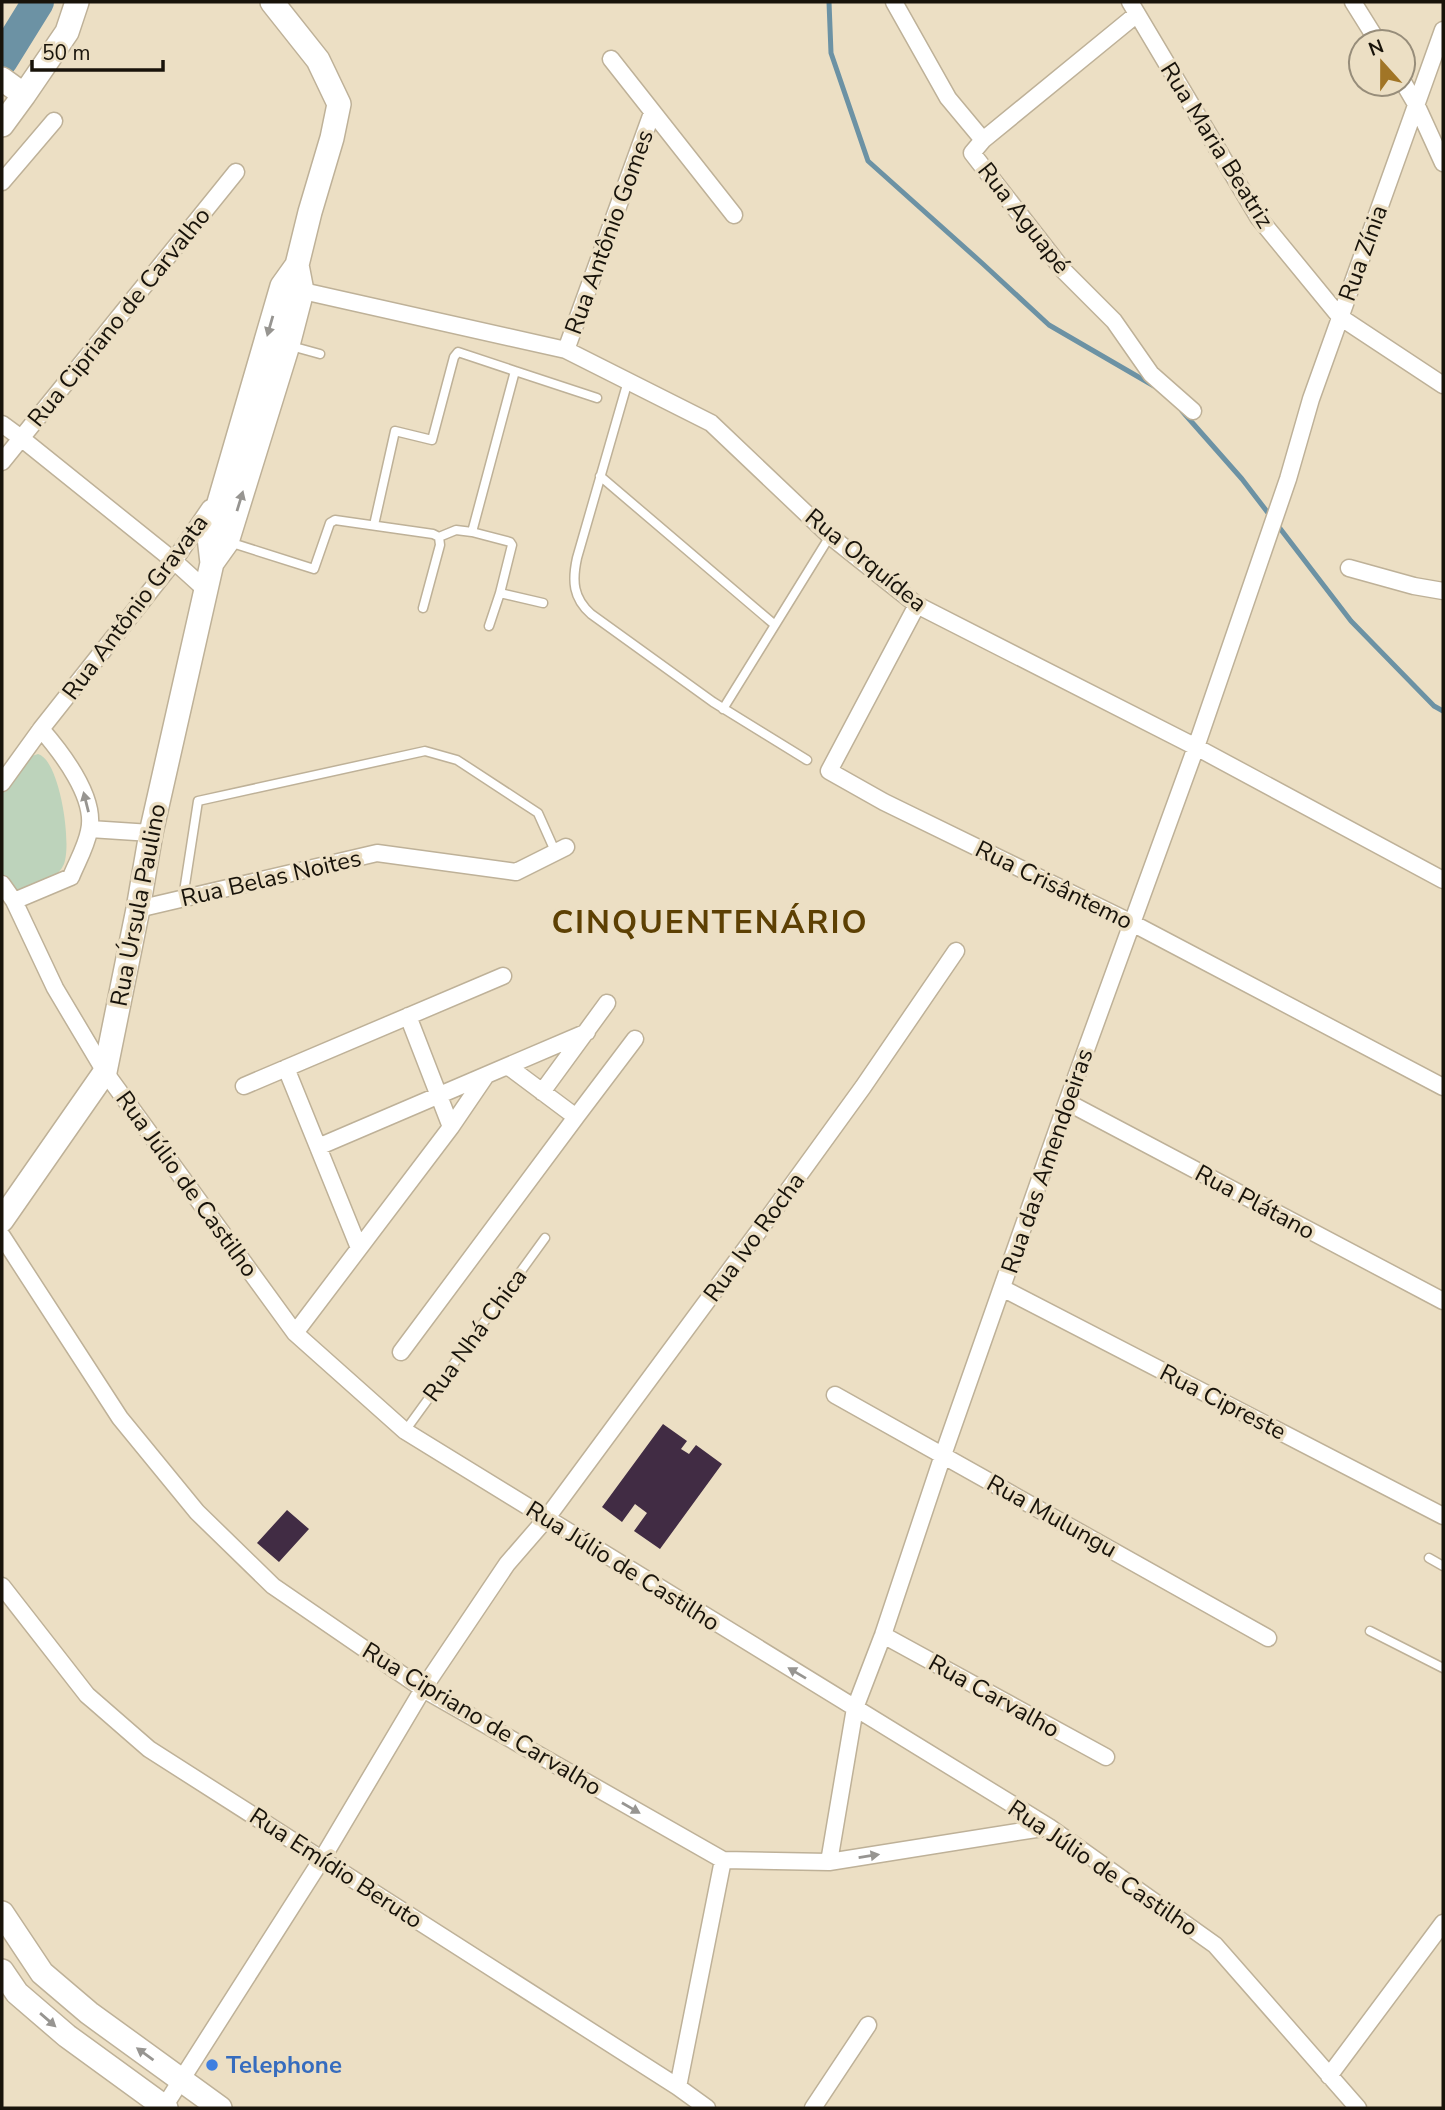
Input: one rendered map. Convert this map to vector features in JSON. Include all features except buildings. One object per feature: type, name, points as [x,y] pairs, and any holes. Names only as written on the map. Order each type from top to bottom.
[{"type":"street","points":[[2,125],[15,89],[67,32],[77,2]]},
{"type":"street","name":"Rua Úrsula Paulino","points":[[218,539],[225,482],[292,288],[339,104],[318,60],[272,2]]},
{"type":"street","points":[[894,2],[948,98],[983,140]]},
{"type":"street","points":[[1353,2],[1369,28]]},
{"type":"street","name":"Rua Aguapé","points":[[1133,8],[983,140],[972,153],[1063,270],[1114,321],[1151,374],[1193,411]]},
{"type":"street","name":"Rua Maria Beatriz","points":[[1133,8],[1258,217],[1339,317],[1443,385]]},
{"type":"street","name":"Rua Zínia","points":[[1242,614],[1339,317],[1443,30]]},
{"type":"street","points":[[611,59],[734,215]]},
{"type":"street","points":[[1412,98],[1443,163]]},
{"type":"street","name":"Rua Antônio Gomes","points":[[566,350],[652,113]]},
{"type":"street","points":[[2,182],[54,121]]},
{"type":"street","name":"Rua Cipriano de Carvalho","points":[[2,462],[236,172]]},
{"type":"street","name":"Rua Úrsula Paulino","points":[[2,1220],[105,1072],[151,833],[212,563],[218,539],[288,345],[292,288]]},
{"type":"street","name":"Rua Orquídea","points":[[292,288],[566,350],[711,423],[830,536],[917,605],[1196,747],[1443,880]]},
{"type":"street","points":[[2,425],[174,561],[206,590]]},
{"type":"street","name":"Rua Antônio Gravata","points":[[2,783],[41,729],[174,561],[202,523],[225,482]]},
{"type":"street","points":[[1349,568],[1443,591]]},
{"type":"street","name":"Rua Crisântemo","points":[[917,605],[830,771],[884,802],[1132,923],[1443,1087]]},
{"type":"street","name":"Rua das Amendoeiras","points":[[829,1862],[855,1708],[883,1635],[1067,1102],[1242,614]]},
{"type":"street","points":[[14,901],[71,877],[90,829],[87,797],[60,751],[41,729]]},
{"type":"street","points":[[90,829],[151,833]]},
{"type":"street","name":"Rua Belas Noites","points":[[138,909],[377,853],[516,872],[560,849]]},
{"type":"street","name":"Rua Júlio de Castilho","points":[[2,884],[14,901],[55,988],[105,1072],[295,1333],[405,1431],[1049,1827],[1214,1945],[1358,2108]]},
{"type":"street","name":"Rua Ivo Rocha","points":[[165,2108],[322,1859],[423,1689],[507,1564],[546,1519],[855,1099],[956,951]]},
{"type":"street","points":[[244,1086],[503,975]]},
{"type":"street","points":[[542,1092],[607,1003]]},
{"type":"street","points":[[408,1016],[451,1127]]},
{"type":"street","points":[[318,1147],[587,1032]]},
{"type":"street","points":[[401,1352],[635,1039]]},
{"type":"street","points":[[509,1067],[576,1117]]},
{"type":"street","points":[[286,1068],[359,1248]]},
{"type":"street","points":[[295,1333],[451,1127],[485,1077]]},
{"type":"street","name":"Rua Plátano","points":[[1067,1102],[1443,1301]]},
{"type":"street","name":"Rua Cipriano de Carvalho","points":[[2,1236],[120,1418],[197,1512],[273,1586],[423,1689],[723,1860],[829,1862],[1049,1827]]},
{"type":"street","name":"Rua Cipreste","points":[[1002,1288],[1443,1516]]},
{"type":"street","name":"Rua Mulungu","points":[[835,1395],[1268,1638]]},
{"type":"street","name":"Rua Emídio Beruto","points":[[2,1586],[86,1695],[149,1749],[678,2087],[706,2108]]},
{"type":"street","name":"Rua Carvalho","points":[[883,1635],[1106,1757]]},
{"type":"street","points":[[678,2087],[723,1860]]},
{"type":"street","points":[[2,1913],[42,1973],[89,2014],[220,2108]]},
{"type":"street","points":[[1329,2076],[1441,1933]]},
{"type":"street","points":[[2,1971],[17,1993],[67,2036],[165,2108]]},
{"type":"street","points":[[813,2108],[868,2025]]},
{"type":"lane","points":[[288,345],[320,354]]},
{"type":"lane","points":[[374,525],[395,431],[432,440],[454,357],[458,352],[597,398]]},
{"type":"lane","points":[[472,532],[515,371]]},
{"type":"lane","points":[[628,381],[576,558],[573,582],[579,601],[591,614],[723,709],[807,760]]},
{"type":"lane","points":[[600,477],[775,625]]},
{"type":"lane","points":[[218,539],[314,569],[330,523],[338,519],[439,537],[456,530],[472,532],[510,542],[512,545],[489,626]]},
{"type":"lane","points":[[723,709],[830,536]]},
{"type":"lane","points":[[423,608],[440,545],[439,537]]},
{"type":"lane","points":[[500,593],[543,603]]},
{"type":"lane","points":[[183,898],[198,801],[425,751],[457,760],[538,813],[560,849]]},
{"type":"lane","name":"Rua Nhá Chica","points":[[405,1431],[545,1238]]},
{"type":"lane","points":[[1429,1558],[1443,1566]]},
{"type":"lane","points":[[1370,1631],[1443,1668]]},
{"type":"green space","points":[[38,754],[46,760],[58,786],[65,822],[66,854],[64,864],[56,875],[30,888],[17,889],[2,879],[2,791],[32,756]]},
{"type":"waterway","points":[[2,60],[38,2]]},
{"type":"waterway","points":[[829,2],[831,53],[868,161],[1049,325],[1154,386]]},
{"type":"waterway","points":[[1182,411],[1242,479],[1351,621],[1434,706],[1443,711]]},
{"type":"place","name":"Telephone","points":[[212,2065]]},
{"type":"district","name":"CINQUENTENÁRIO","points":[[710,922]]}]
